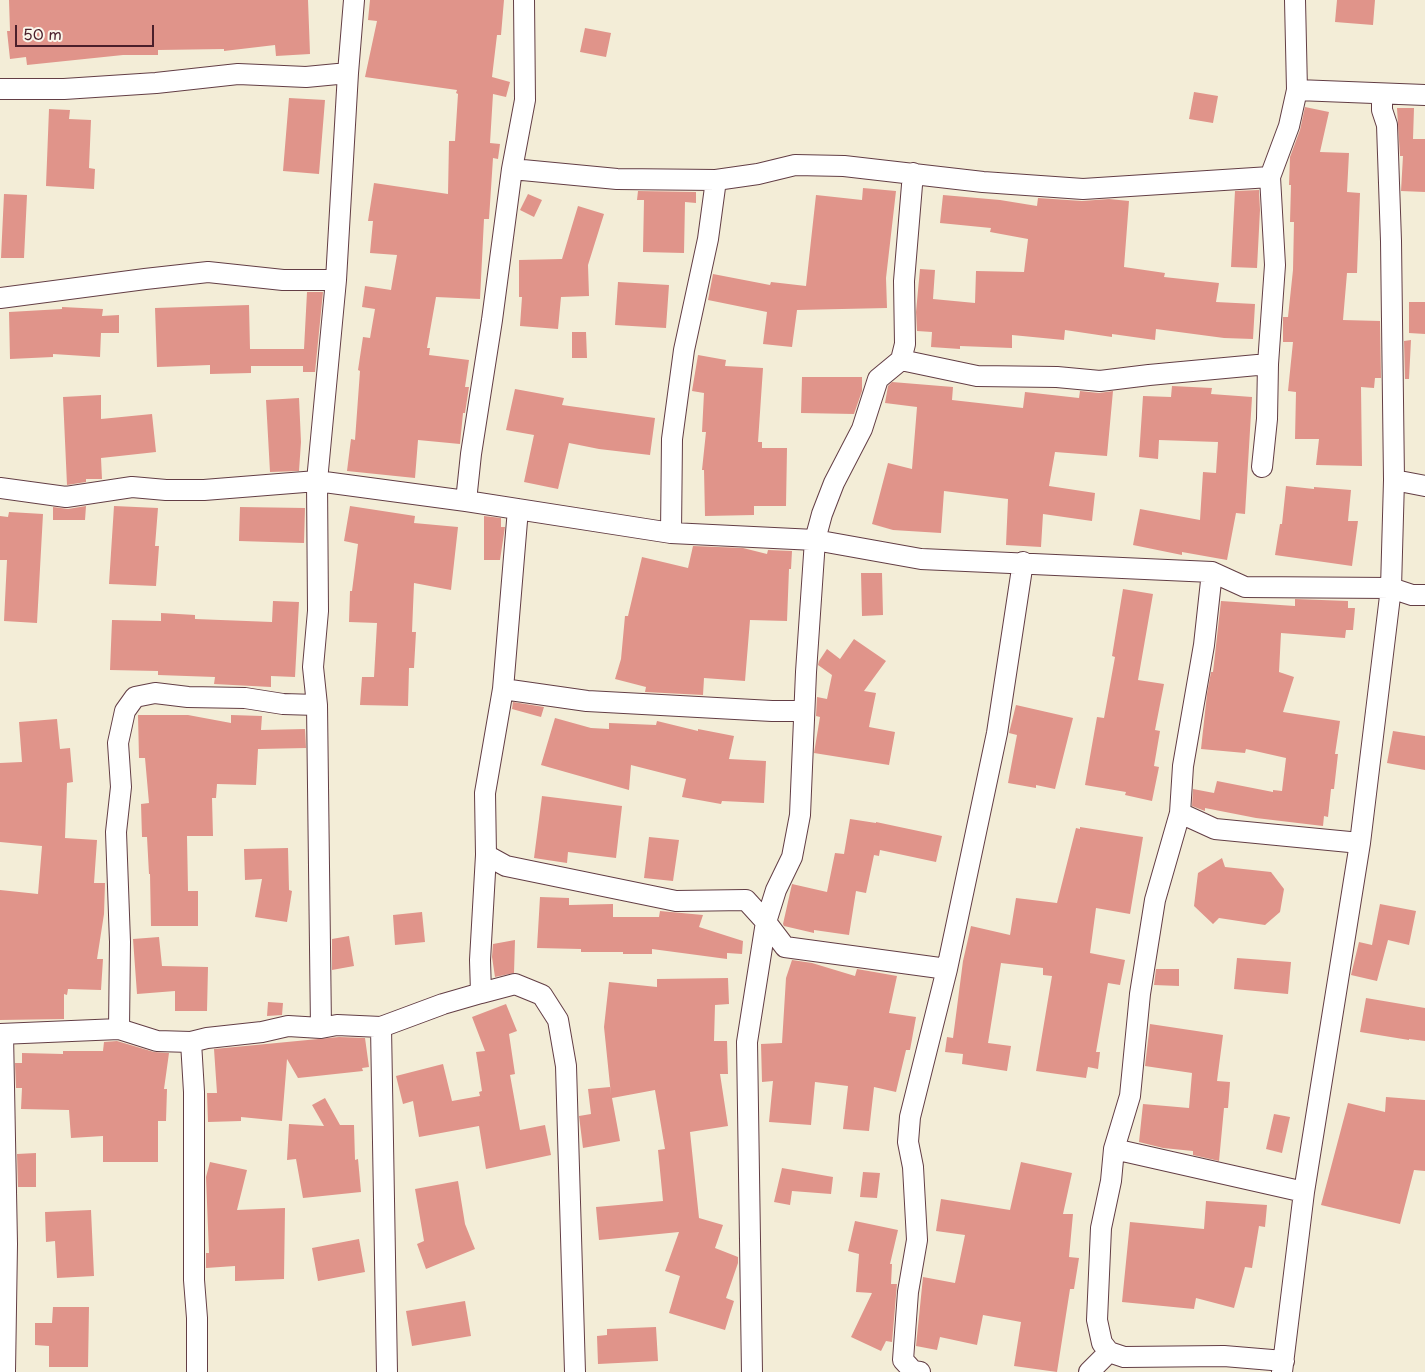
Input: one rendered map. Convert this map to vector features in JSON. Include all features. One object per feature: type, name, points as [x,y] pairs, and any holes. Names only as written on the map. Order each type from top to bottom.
[{"type":"street","points":[[321,1028],[317,705],[313,667],[318,611],[317,481],[336,280],[354,0]]},
{"type":"street","points":[[466,501],[512,169],[525,100],[524,0]]},
{"type":"street","points":[[1262,467],[1267,419],[1268,364],[1275,265],[1270,177],[1289,126],[1297,90],[1295,0]]},
{"type":"street","points":[[0,89],[64,89],[156,83],[238,74],[306,77],[348,73]]},
{"type":"street","points":[[1297,90],[1425,95]]},
{"type":"street","points":[[1212,572],[1204,645],[1183,766],[1180,813],[1155,900],[1140,994],[1130,1096],[1114,1149],[1111,1181],[1101,1228],[1097,1320],[1102,1343],[1109,1352],[1124,1357],[1215,1356],[1283,1366],[1304,1192],[1360,843],[1391,588],[1394,480],[1391,241],[1387,125],[1382,110],[1382,94]]},
{"type":"street","points":[[512,169],[617,178],[716,180],[758,174],[794,165],[844,166],[983,182],[1083,189],[1270,177]]},
{"type":"street","points":[[752,1372],[747,1042],[766,922],[776,890],[792,857],[800,815],[806,672],[815,540],[822,514],[834,483],[862,429],[878,379],[901,360],[905,344],[904,281],[913,173]]},
{"type":"street","points":[[671,533],[672,439],[684,350],[708,239],[716,180]]},
{"type":"street","points":[[0,298],[145,278],[208,272],[283,280],[336,280]]},
{"type":"street","points":[[901,360],[977,376],[1057,377],[1100,381],[1268,364]]},
{"type":"street","points":[[1394,480],[1425,486]]},
{"type":"street","points":[[0,488],[66,497],[132,487],[166,490],[204,490],[317,481],[466,501],[671,533],[815,540],[922,559],[1023,562],[1212,572],[1245,587],[1391,588],[1412,595],[1425,595]]},
{"type":"street","points":[[481,993],[480,960],[486,855],[485,793],[503,689],[518,509]]},
{"type":"street","points":[[920,1372],[913,1371],[903,1360],[908,1292],[916,1240],[913,1167],[908,1142],[910,1117],[947,969],[997,733],[1023,562]]},
{"type":"street","points":[[503,689],[587,701],[804,711]]},
{"type":"street","points":[[119,1028],[120,942],[116,832],[121,786],[118,744],[124,710],[135,697],[155,692],[188,697],[245,698],[283,704],[317,705]]},
{"type":"street","points":[[1180,813],[1215,829],[1360,843]]},
{"type":"street","points":[[486,855],[506,866],[676,901],[746,900],[785,947],[947,969]]},
{"type":"street","points":[[5,1372],[7,1244],[1,1034],[119,1028],[157,1041],[191,1042],[206,1038],[262,1032],[288,1026],[321,1028],[336,1025],[381,1027],[443,1004],[515,984],[542,995],[558,1020],[566,1066],[575,1372]]},
{"type":"street","points":[[381,1027],[387,1372]]},
{"type":"street","points":[[191,1042],[194,1092],[193,1258],[198,1372]]},
{"type":"street","points":[[1114,1149],[1304,1192]]},
{"type":"street","points":[[1089,1372],[1109,1352]]},
{"type":"building","points":[[9,0],[308,0],[310,54],[276,56],[275,45],[224,51],[224,49],[158,50],[158,55],[123,55],[27,65],[26,57],[10,59],[7,31],[10,31]]},
{"type":"building","points":[[370,0],[504,0],[501,35],[497,35],[492,77],[510,82],[506,97],[493,94],[490,143],[500,144],[498,159],[493,158],[489,219],[484,219],[480,299],[436,297],[427,348],[430,348],[429,355],[469,360],[465,387],[469,387],[465,413],[463,413],[460,444],[418,440],[415,478],[347,471],[351,439],[355,440],[360,371],[358,370],[363,337],[370,338],[375,309],[362,307],[365,286],[391,290],[397,255],[370,253],[373,221],[368,221],[374,183],[448,194],[449,141],[455,141],[458,94],[456,93],[457,90],[365,77],[377,21],[368,20]]},
{"type":"building","points":[[1337,0],[1375,0],[1373,25],[1335,22]]},
{"type":"building","points":[[585,28],[611,33],[606,57],[580,52]]},
{"type":"building","points":[[1194,92],[1218,96],[1213,123],[1189,119]]},
{"type":"building","points":[[289,98],[325,100],[319,174],[283,171]]},
{"type":"building","points":[[1305,107],[1329,112],[1320,152],[1349,153],[1347,192],[1360,193],[1357,273],[1347,273],[1343,320],[1380,321],[1381,378],[1375,378],[1374,388],[1361,387],[1362,466],[1316,465],[1319,439],[1295,439],[1296,392],[1288,391],[1293,342],[1283,342],[1283,317],[1288,317],[1293,270],[1294,222],[1290,222],[1290,157],[1300,130]]},
{"type":"building","points":[[1397,108],[1414,108],[1413,139],[1425,139],[1425,192],[1401,191],[1403,156],[1400,156]]},
{"type":"building","points":[[49,109],[70,110],[69,119],[91,120],[89,168],[95,169],[94,189],[46,186]]},
{"type":"building","points":[[863,188],[896,191],[886,278],[887,308],[797,310],[792,347],[763,344],[767,312],[708,300],[713,274],[770,285],[771,282],[806,286],[816,195],[862,200]]},
{"type":"building","points":[[1259,190],[1260,210],[1257,268],[1231,267],[1235,191]]},
{"type":"building","points":[[638,191],[696,192],[696,203],[685,202],[684,253],[643,252],[644,200],[637,200]]},
{"type":"building","points":[[4,194],[27,195],[24,258],[1,258]]},
{"type":"building","points":[[528,194],[542,200],[534,217],[520,210]]},
{"type":"building","points":[[943,195],[1000,200],[1037,206],[1038,198],[1082,201],[1109,199],[1129,201],[1124,267],[1165,273],[1164,277],[1219,283],[1216,302],[1255,304],[1253,339],[1224,338],[1156,329],[1155,340],[1112,334],[1112,337],[1065,330],[1064,340],[1012,335],[1012,348],[960,346],[960,349],[931,347],[932,332],[917,331],[916,312],[920,269],[935,270],[933,299],[975,303],[976,271],[1024,272],[1028,239],[990,232],[991,228],[940,223]]},
{"type":"building","points":[[578,206],[604,214],[588,265],[589,296],[561,297],[558,329],[520,326],[522,297],[519,297],[519,260],[562,259]]},
{"type":"building","points":[[618,282],[669,285],[666,328],[615,325]]},
{"type":"building","points":[[307,292],[323,292],[315,372],[303,372],[303,366],[251,366],[251,373],[210,374],[210,365],[157,367],[155,308],[249,305],[250,349],[304,349]]},
{"type":"building","points":[[1409,302],[1425,302],[1425,334],[1409,333]]},
{"type":"building","points":[[62,307],[103,309],[102,316],[119,315],[119,333],[101,333],[100,357],[53,354],[53,357],[10,359],[9,312],[62,309]]},
{"type":"building","points":[[572,332],[586,332],[587,358],[572,358]]},
{"type":"building","points":[[1411,340],[1409,379],[1405,379],[1404,341]]},
{"type":"building","points":[[698,355],[726,360],[725,366],[763,368],[758,442],[762,442],[762,448],[787,448],[786,506],[754,506],[754,515],[705,516],[704,470],[702,470],[706,432],[702,432],[704,393],[692,391]]},
{"type":"building","points":[[802,377],[862,377],[862,391],[854,414],[801,413]]},
{"type":"building","points":[[892,382],[953,387],[952,400],[1023,408],[1025,392],[1079,398],[1080,391],[1099,393],[1113,391],[1107,456],[1055,452],[1049,486],[1095,493],[1092,521],[1043,514],[1041,547],[1006,545],[1008,499],[944,491],[941,533],[893,530],[872,524],[888,463],[912,469],[917,407],[885,403],[888,386]]},
{"type":"building","points":[[1172,386],[1212,388],[1211,394],[1252,397],[1245,514],[1236,513],[1227,560],[1182,552],[1182,555],[1133,545],[1140,509],[1200,520],[1203,472],[1216,473],[1218,442],[1159,440],[1158,459],[1139,457],[1143,396],[1171,397]]},
{"type":"building","points":[[515,389],[564,398],[562,405],[655,418],[650,455],[599,449],[569,443],[558,489],[524,482],[534,435],[506,430]]},
{"type":"building","points":[[101,395],[101,419],[152,414],[156,452],[101,458],[102,479],[86,479],[86,482],[67,485],[63,397]]},
{"type":"building","points":[[299,398],[301,442],[299,471],[270,472],[266,400]]},
{"type":"building","points":[[1286,486],[1351,490],[1348,521],[1358,521],[1352,566],[1275,555],[1280,524],[1282,524]]},
{"type":"building","points":[[86,506],[85,520],[53,520],[53,507],[68,509]]},
{"type":"building","points":[[114,506],[158,508],[155,546],[159,546],[156,586],[109,584]]},
{"type":"building","points":[[350,506],[415,516],[414,523],[458,527],[451,590],[414,583],[412,632],[416,632],[414,668],[409,668],[408,706],[360,705],[362,677],[374,677],[377,623],[349,622],[350,591],[352,591],[358,544],[344,541]]},
{"type":"building","points":[[240,507],[305,508],[304,543],[239,541]]},
{"type":"building","points":[[9,512],[43,514],[37,623],[4,621],[7,560],[0,560],[0,516],[8,517]]},
{"type":"building","points":[[484,516],[501,518],[501,527],[505,527],[500,560],[484,560]]},
{"type":"building","points":[[693,546],[743,548],[767,554],[768,550],[792,551],[791,569],[789,569],[787,621],[750,620],[745,681],[704,678],[703,695],[645,692],[646,687],[615,679],[621,659],[625,616],[628,616],[642,557],[688,568]]},
{"type":"building","points":[[861,573],[882,573],[883,615],[862,616]]},
{"type":"building","points":[[1123,589],[1153,594],[1138,680],[1164,684],[1155,730],[1160,731],[1154,766],[1159,767],[1152,801],[1125,795],[1126,792],[1085,785],[1097,717],[1104,718],[1115,657],[1112,656]]},
{"type":"building","points":[[1295,599],[1348,601],[1348,608],[1355,608],[1353,630],[1346,630],[1345,638],[1281,633],[1279,672],[1294,677],[1283,712],[1340,721],[1335,754],[1338,754],[1334,789],[1331,789],[1328,817],[1324,816],[1323,826],[1256,818],[1205,808],[1205,811],[1192,806],[1193,789],[1214,793],[1217,781],[1273,792],[1273,790],[1282,791],[1286,758],[1246,749],[1245,753],[1201,749],[1207,694],[1211,672],[1213,672],[1221,601],[1295,606]]},
{"type":"building","points":[[273,601],[299,602],[295,677],[271,676],[271,687],[214,684],[215,677],[158,675],[158,671],[110,670],[112,620],[161,621],[161,613],[195,615],[195,619],[272,622]]},
{"type":"building","points":[[854,639],[886,661],[864,691],[876,693],[869,727],[895,732],[889,765],[814,753],[820,717],[816,716],[817,697],[827,699],[832,675],[818,665],[819,661],[827,649],[840,659]]},
{"type":"building","points":[[513,702],[544,707],[541,717],[512,709]]},
{"type":"building","points":[[1016,705],[1073,718],[1055,789],[1036,785],[1036,788],[1008,783],[1017,735],[1009,733]]},
{"type":"building","points":[[138,715],[188,715],[231,723],[231,715],[262,716],[261,730],[305,729],[306,748],[258,749],[256,785],[217,784],[216,798],[212,798],[213,836],[187,836],[188,891],[198,891],[198,926],[151,926],[147,837],[142,837],[141,804],[149,803],[145,758],[139,758]]},
{"type":"building","points":[[555,718],[591,728],[609,729],[609,723],[656,725],[657,721],[698,731],[698,729],[734,736],[729,759],[766,761],[764,803],[722,801],[721,804],[682,797],[686,779],[631,765],[629,790],[541,765]]},
{"type":"building","points":[[57,719],[60,749],[70,748],[73,782],[67,783],[65,838],[97,840],[94,883],[105,883],[104,914],[97,959],[103,959],[101,990],[68,989],[67,995],[64,994],[64,1019],[0,1020],[0,890],[38,894],[42,846],[0,842],[0,763],[22,762],[19,722]]},
{"type":"building","points":[[1393,731],[1425,736],[1425,770],[1387,763]]},
{"type":"building","points":[[542,796],[622,806],[616,858],[568,852],[567,863],[534,858]]},
{"type":"building","points":[[850,819],[876,822],[942,836],[936,862],[880,850],[879,856],[874,855],[866,893],[856,891],[849,935],[814,930],[814,933],[784,926],[792,884],[827,892],[835,853],[844,854]]},
{"type":"building","points":[[1080,827],[1143,837],[1130,914],[1096,908],[1090,953],[1125,960],[1120,985],[1108,983],[1096,1052],[1100,1052],[1098,1069],[1088,1067],[1086,1078],[1036,1071],[1052,976],[1043,975],[1043,968],[1001,963],[988,1043],[1011,1046],[1007,1071],[962,1064],[963,1054],[945,1052],[947,1037],[953,1038],[963,961],[971,926],[1010,935],[1016,898],[1057,903],[1076,828],[1080,829]]},
{"type":"building","points":[[649,837],[679,840],[673,881],[644,878]]},
{"type":"building","points":[[288,848],[289,890],[292,891],[287,922],[255,917],[262,879],[245,880],[244,849]]},
{"type":"building","points":[[1222,858],[1225,867],[1271,872],[1284,889],[1280,912],[1265,925],[1219,918],[1213,924],[1194,906],[1198,873]]},
{"type":"building","points":[[540,897],[569,898],[569,905],[613,904],[613,917],[659,917],[660,911],[703,915],[699,927],[743,941],[742,954],[727,953],[727,959],[652,949],[652,954],[623,954],[623,952],[581,952],[581,949],[537,948]]},
{"type":"building","points":[[1380,904],[1416,911],[1409,945],[1388,940],[1377,981],[1351,975],[1359,942],[1372,945]]},
{"type":"building","points":[[422,912],[425,942],[395,945],[393,915]]},
{"type":"building","points":[[349,936],[354,966],[332,970],[332,939]]},
{"type":"building","points":[[159,937],[162,966],[208,967],[207,1011],[175,1011],[175,991],[137,994],[133,939]]},
{"type":"building","points":[[515,940],[514,973],[495,977],[492,957],[493,944]]},
{"type":"building","points":[[1237,958],[1291,962],[1288,994],[1234,989]]},
{"type":"building","points":[[792,960],[812,963],[855,976],[857,969],[897,976],[889,1013],[916,1017],[910,1050],[906,1050],[896,1092],[874,1087],[869,1131],[843,1129],[848,1086],[815,1082],[811,1125],[769,1122],[773,1081],[762,1082],[761,1044],[782,1043],[786,978]]},
{"type":"building","points":[[1156,969],[1179,969],[1179,986],[1154,985]]},
{"type":"building","points":[[728,978],[729,1004],[715,1005],[714,1041],[727,1041],[728,1074],[720,1074],[728,1126],[690,1132],[699,1218],[723,1225],[715,1248],[738,1257],[738,1263],[726,1298],[734,1301],[725,1330],[669,1313],[680,1276],[665,1271],[679,1232],[599,1240],[596,1207],[663,1201],[658,1150],[665,1149],[655,1090],[612,1098],[620,1141],[583,1148],[579,1116],[591,1114],[588,1089],[610,1087],[611,1095],[604,1027],[609,982],[657,987],[657,979]]},
{"type":"building","points":[[1366,998],[1425,1008],[1425,1041],[1360,1032]]},
{"type":"building","points":[[268,1002],[283,1003],[282,1015],[267,1016]]},
{"type":"building","points":[[506,1004],[517,1031],[509,1034],[515,1074],[510,1075],[520,1130],[545,1125],[551,1155],[486,1169],[479,1126],[419,1137],[413,1101],[403,1104],[396,1076],[443,1064],[452,1101],[480,1096],[479,1092],[482,1091],[476,1052],[485,1051],[472,1017]]},
{"type":"building","points":[[1150,1024],[1223,1035],[1217,1081],[1230,1082],[1228,1108],[1224,1108],[1219,1161],[1193,1155],[1193,1151],[1163,1148],[1139,1142],[1143,1104],[1189,1108],[1192,1073],[1145,1066]]},
{"type":"building","points":[[339,1037],[365,1038],[369,1067],[362,1068],[363,1071],[298,1078],[287,1059],[282,1121],[241,1117],[241,1121],[208,1122],[207,1093],[217,1093],[214,1049]]},
{"type":"building","points":[[117,1041],[154,1052],[169,1053],[164,1089],[167,1089],[166,1121],[158,1121],[158,1162],[103,1162],[103,1136],[71,1138],[69,1110],[21,1109],[22,1088],[16,1088],[15,1063],[22,1063],[22,1053],[63,1054],[63,1051],[103,1051],[104,1042]]},
{"type":"building","points":[[1386,1097],[1425,1100],[1425,1171],[1414,1170],[1400,1224],[1321,1205],[1348,1103],[1385,1112]]},
{"type":"building","points":[[325,1098],[340,1125],[354,1125],[355,1160],[358,1159],[361,1192],[303,1198],[296,1159],[287,1160],[289,1124],[324,1126],[312,1105]]},
{"type":"building","points":[[1274,1114],[1290,1117],[1282,1153],[1266,1149]]},
{"type":"building","points":[[36,1153],[36,1187],[18,1187],[17,1154]]},
{"type":"building","points":[[210,1162],[247,1170],[237,1210],[285,1208],[284,1279],[235,1281],[235,1266],[206,1268],[206,1253],[209,1253],[206,1177]]},
{"type":"building","points":[[1021,1162],[1072,1173],[1063,1214],[1073,1214],[1069,1257],[1079,1258],[1074,1289],[1070,1289],[1057,1372],[1014,1366],[1021,1322],[983,1315],[977,1345],[940,1337],[937,1350],[916,1346],[923,1277],[955,1283],[965,1235],[936,1231],[941,1199],[1010,1210]]},
{"type":"building","points":[[782,1168],[833,1177],[831,1194],[792,1191],[790,1205],[774,1202]]},
{"type":"building","points":[[863,1172],[880,1173],[877,1198],[860,1197]]},
{"type":"building","points":[[458,1181],[465,1224],[475,1249],[426,1269],[417,1244],[424,1241],[415,1189]]},
{"type":"building","points":[[1206,1201],[1267,1205],[1265,1227],[1259,1226],[1252,1268],[1245,1267],[1234,1308],[1196,1298],[1194,1309],[1122,1302],[1130,1222],[1204,1229]]},
{"type":"building","points":[[91,1210],[94,1276],[57,1278],[55,1241],[46,1242],[45,1212]]},
{"type":"building","points":[[855,1221],[898,1230],[890,1264],[892,1264],[891,1284],[897,1284],[892,1342],[886,1341],[881,1351],[851,1337],[872,1293],[856,1292],[859,1254],[848,1251]]},
{"type":"building","points":[[359,1239],[365,1272],[318,1281],[312,1248]]},
{"type":"building","points":[[465,1301],[471,1336],[412,1346],[406,1311]]},
{"type":"building","points":[[53,1307],[89,1307],[88,1367],[49,1367],[49,1346],[35,1345],[35,1323],[52,1323]]},
{"type":"building","points":[[656,1327],[658,1361],[598,1364],[597,1336],[607,1335],[607,1329]]}]
